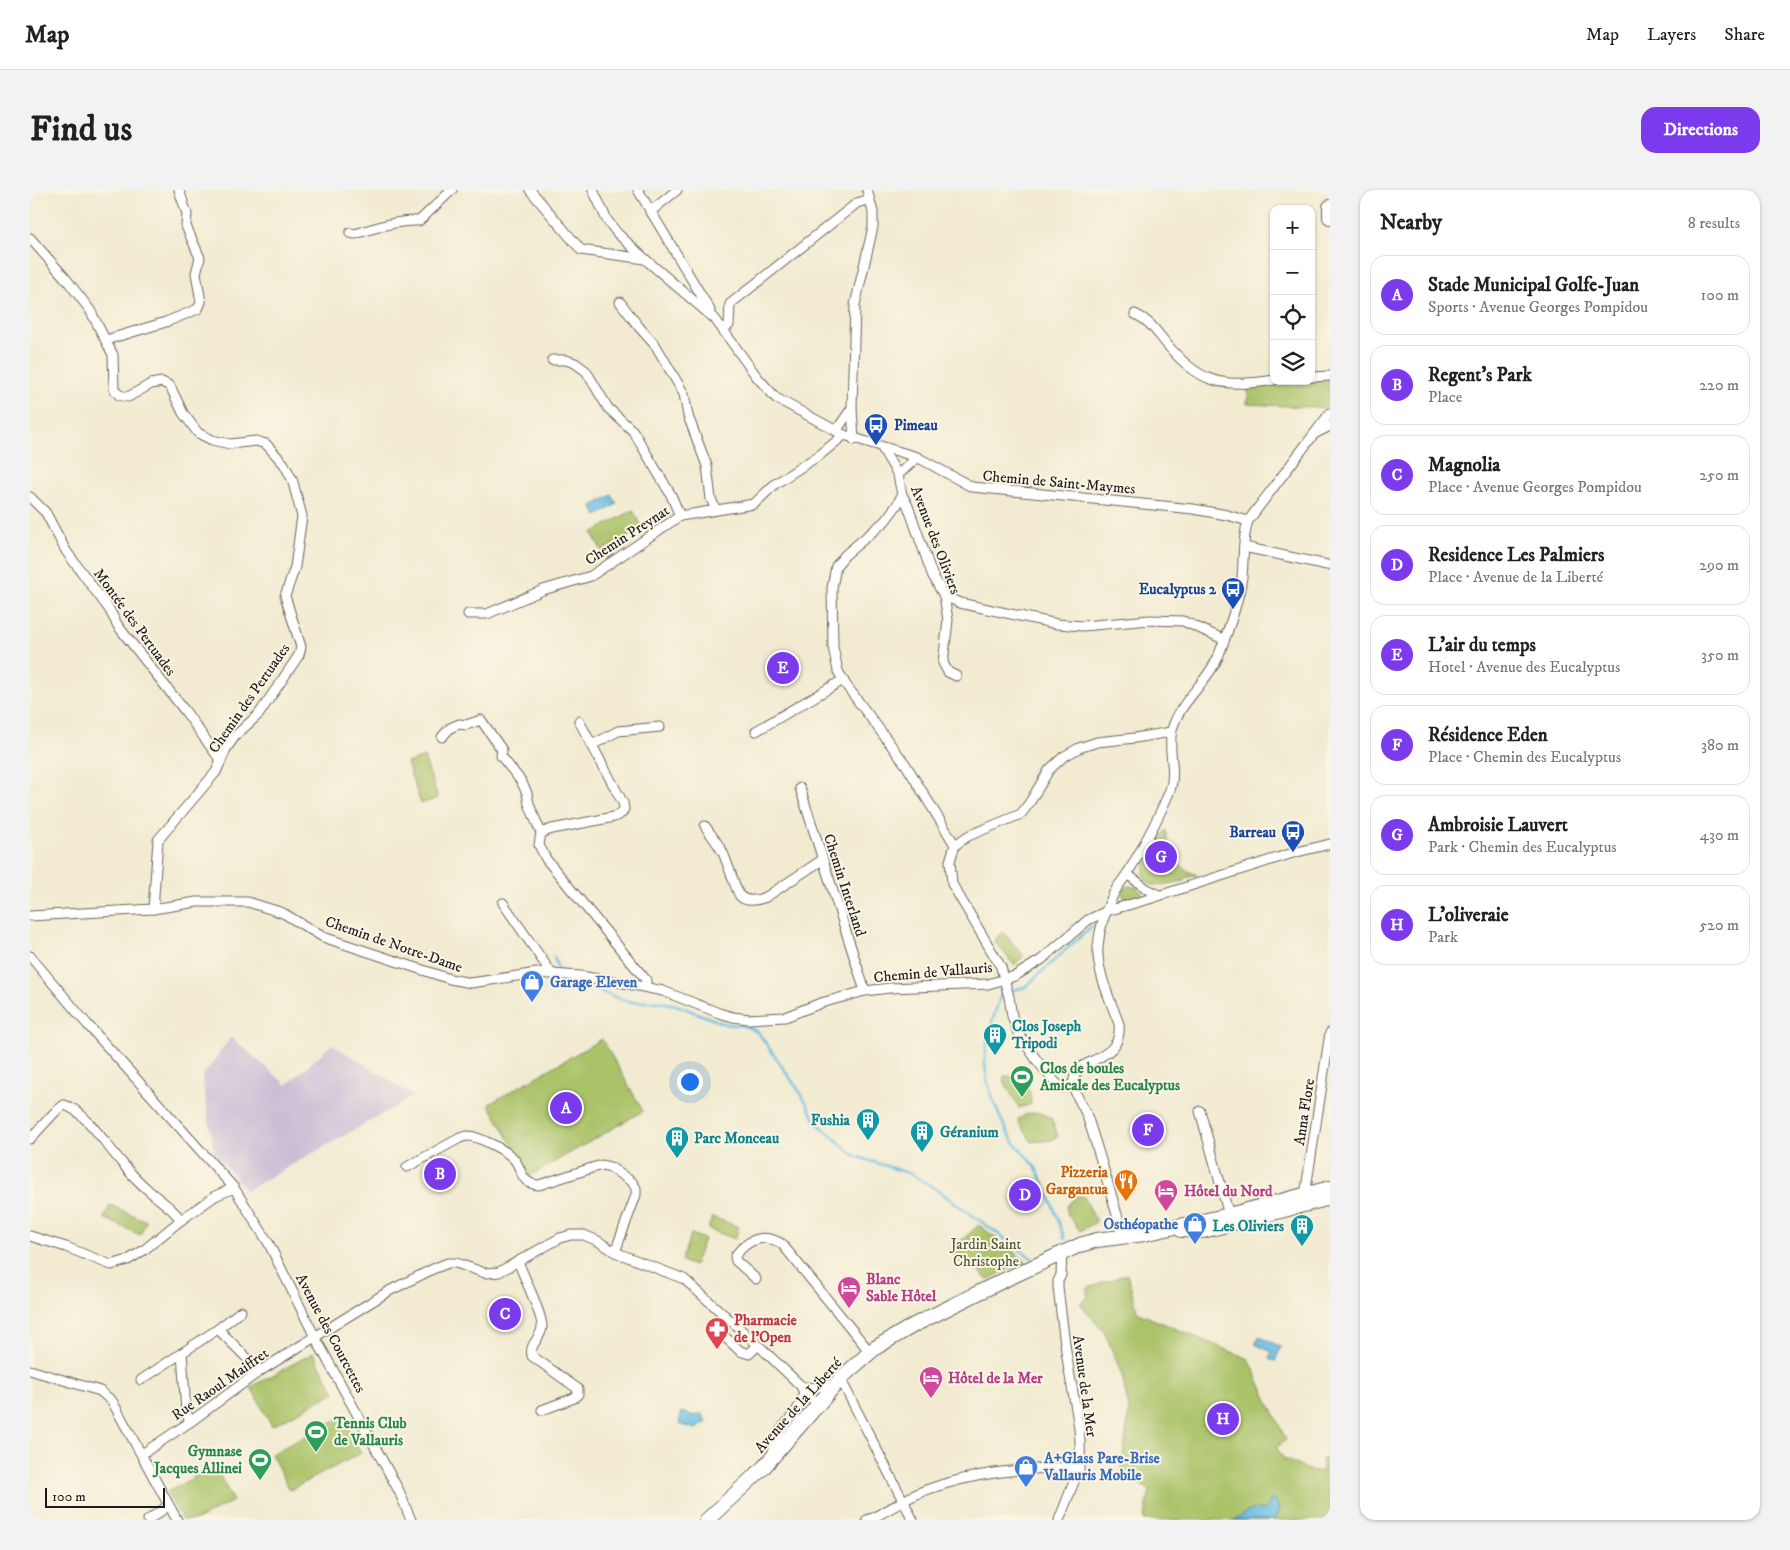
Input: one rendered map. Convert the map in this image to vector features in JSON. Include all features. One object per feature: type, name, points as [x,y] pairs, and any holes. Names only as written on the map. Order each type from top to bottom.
[{"type":"main road","points":[[1330,207],[1330,217]]},
{"type":"main road","name":"Avenue de la Liberté","points":[[707,1520],[763,1468],[837,1381],[870,1352],[938,1313],[1062,1252],[1090,1242],[1144,1234],[1229,1215],[1330,1188]]},
{"type":"main road","points":[[1171,1228],[1203,1231],[1330,1198]]},
{"type":"street","points":[[106,340],[166,322],[198,309],[201,302],[196,273],[200,258],[186,226],[187,214],[179,190]]},
{"type":"street","points":[[350,233],[355,234],[392,223],[419,221],[452,190]]},
{"type":"street","points":[[530,190],[581,250],[645,259]]},
{"type":"street","name":"Chemin de Saint-Maymes","points":[[593,190],[607,220],[617,232],[645,259],[715,318],[757,377],[776,398],[840,433],[854,440],[917,457],[972,487],[1193,509],[1248,521]]},
{"type":"street","points":[[638,190],[715,318]]},
{"type":"street","points":[[650,212],[678,190]]},
{"type":"street","points":[[723,330],[729,325],[730,304],[868,194],[873,212],[873,228],[856,305],[852,408],[854,440]]},
{"type":"street","name":"Chemin des Pertuades","points":[[30,238],[67,280],[90,310],[113,355],[114,389],[119,395],[128,397],[151,384],[162,382],[170,386],[183,413],[198,433],[212,440],[230,444],[256,440],[266,444],[284,464],[292,479],[302,516],[295,567],[285,596],[301,647],[300,655],[259,714],[235,736],[226,749],[216,772],[158,840],[153,909]]},
{"type":"street","points":[[620,302],[656,346],[684,394],[688,416],[707,466],[711,499],[716,510]]},
{"type":"street","points":[[1135,314],[1147,320],[1188,367],[1198,374],[1218,382],[1230,384],[1248,384],[1270,381]]},
{"type":"street","points":[[552,360],[566,360],[575,363],[586,371],[608,408],[633,431],[671,495],[680,516]]},
{"type":"street","points":[[1315,377],[1330,376]]},
{"type":"street","name":"Chemin Preynat","points":[[468,614],[487,614],[543,590],[591,576],[680,516],[754,504],[775,484],[821,454],[840,433],[852,408]]},
{"type":"street","points":[[1123,1236],[1101,1156],[1085,1107],[1074,1088],[1075,1076],[1080,1067],[1115,1046],[1120,1033],[1119,1024],[1098,960],[1098,947],[1107,911],[1115,892],[1127,874],[1163,807],[1171,787],[1171,732],[1176,719],[1213,666],[1223,640],[1242,578],[1244,534],[1248,521],[1330,413]]},
{"type":"street","points":[[1310,438],[1330,426]]},
{"type":"street","name":"Avenue des Oliviers","points":[[882,448],[898,475],[902,495],[908,506],[932,574],[944,596],[948,614],[943,663],[948,672],[956,676]]},
{"type":"street","name":"Avenue des Oliviers","points":[[898,475],[917,457]]},
{"type":"street","points":[[902,495],[885,521],[845,554],[836,566],[832,588],[833,647],[838,672],[906,765],[955,845]]},
{"type":"street","name":"Montée des Pertuades","points":[[30,497],[46,513],[66,552],[110,609],[118,626],[185,711],[221,761]]},
{"type":"street","points":[[1244,548],[1327,565]]},
{"type":"street","points":[[944,596],[960,603]]},
{"type":"street","name":"Avenue des Oliviers","points":[[948,614],[960,603],[1041,620],[1083,626],[1150,620],[1183,621],[1223,640]]},
{"type":"street","points":[[756,731],[843,680]]},
{"type":"street","points":[[442,737],[450,728],[460,724],[466,726],[481,720],[502,750],[501,756],[521,781],[541,833],[539,846],[546,859],[646,980],[646,987]]},
{"type":"street","points":[[541,833],[552,829],[614,817],[622,813],[624,809],[623,803],[579,722]]},
{"type":"street","points":[[592,745],[618,731],[660,728]]},
{"type":"street","points":[[1074,1084],[1061,1087],[1055,1082],[1038,1062],[1018,1033],[1012,1016],[1001,967],[952,884],[950,861],[955,845],[968,836],[1020,814],[1030,802],[1050,770],[1063,757],[1079,748],[1097,742],[1171,732]]},
{"type":"street","name":"Chemin Interland","points":[[800,788],[865,991]]},
{"type":"street","points":[[705,826],[722,851],[733,876],[738,895],[745,900],[758,901],[766,897],[822,860]]},
{"type":"street","name":"Chemin de Vallauris","points":[[865,991],[916,986],[988,984],[1007,988],[1088,920],[1107,911],[1315,846],[1330,844]]},
{"type":"street","points":[[1127,874],[1146,889],[1159,895]]},
{"type":"street","name":"Chemin de Notre-Dame","points":[[30,916],[153,909],[196,902],[248,902],[283,913],[323,937],[450,979],[471,983],[537,973],[580,976],[663,991],[719,1014],[748,1019],[785,1017],[822,1003],[865,991]]},
{"type":"street","points":[[503,903],[552,974]]},
{"type":"street","name":"Avenue des Courcettes","points":[[30,956],[87,1024],[234,1188],[268,1242],[315,1337],[398,1491],[411,1520]]},
{"type":"street","name":"Anna Flore","points":[[1306,1195],[1330,1033]]},
{"type":"street","points":[[30,1139],[55,1112],[64,1106],[70,1106],[89,1124],[148,1190],[175,1210],[182,1220]]},
{"type":"street","points":[[1200,1111],[1229,1215]]},
{"type":"street","points":[[406,1167],[460,1138],[468,1136],[477,1138],[506,1152],[514,1159],[525,1180],[531,1185],[539,1185],[602,1165],[610,1167],[632,1182],[636,1188],[636,1195],[615,1252]]},
{"type":"street","points":[[30,1236],[66,1247],[111,1265],[128,1260],[136,1255],[215,1196],[234,1188]]},
{"type":"street","name":"Rue Raoul Maiffret","points":[[142,1454],[260,1371],[389,1291],[442,1265],[456,1263],[485,1273],[499,1272],[560,1238],[571,1235],[584,1235],[615,1252],[684,1278],[818,1403]]},
{"type":"street","points":[[756,1279],[736,1261],[734,1256],[743,1246],[756,1239],[766,1237],[774,1239],[782,1244],[870,1352]]},
{"type":"street","name":"Avenue de la Mer","points":[[1059,1520],[1079,1469],[1080,1460],[1058,1280],[1061,1275],[1062,1252]]},
{"type":"street","points":[[518,1261],[542,1321],[541,1333],[531,1350],[532,1356],[578,1389],[578,1394],[574,1398],[542,1410]]},
{"type":"street","points":[[141,1380],[218,1330],[241,1311]]},
{"type":"street","points":[[218,1330],[260,1371]]},
{"type":"street","points":[[725,1337],[740,1351],[749,1354],[758,1345]]},
{"type":"street","points":[[182,1353],[186,1412],[190,1422]]},
{"type":"street","points":[[30,1370],[100,1391],[112,1401],[177,1520]]},
{"type":"street","points":[[774,1456],[772,1450],[775,1440],[800,1406],[805,1389],[837,1381],[913,1520]]},
{"type":"street","points":[[868,1520],[924,1490],[967,1478],[1018,1469],[1071,1467],[1079,1469]]},
{"type":"street","points":[[148,1520],[168,1506]]},
{"type":"shaded area","points":[[231,1037],[287,1085],[332,1044],[414,1096],[246,1191],[214,1152],[202,1077]]},
{"type":"green space","points":[[1330,379],[1330,403],[1326,408],[1247,404],[1248,386],[1270,383],[1270,385],[1315,385],[1315,380]]},
{"type":"green space","points":[[633,510],[642,528],[602,551],[592,533]]},
{"type":"green space","points":[[424,757],[438,798],[421,804],[407,763]]},
{"type":"green space","points":[[1166,830],[1168,845],[1173,857],[1183,868],[1197,875],[1186,878],[1185,881],[1155,886],[1148,882],[1144,876],[1145,865],[1151,852]]},
{"type":"green space","points":[[1128,886],[1137,887],[1144,896],[1124,898],[1122,891]]},
{"type":"green space","points":[[1003,932],[1024,956],[1014,965],[994,940]]},
{"type":"green space","points":[[602,1039],[643,1111],[530,1176],[489,1104]]},
{"type":"green space","name":"Clos de boules Amicale des Eucalyptus","points":[[1004,1076],[1020,1077],[1030,1092],[1031,1104],[1019,1108],[1004,1081]]},
{"type":"green space","points":[[1037,1112],[1051,1118],[1058,1136],[1052,1140],[1032,1142],[1018,1119],[1027,1114]]},
{"type":"green space","points":[[1077,1195],[1084,1196],[1096,1222],[1080,1231],[1067,1213],[1067,1206]]},
{"type":"green space","points":[[110,1205],[146,1221],[140,1235],[104,1218]]},
{"type":"green space","points":[[712,1217],[739,1227],[735,1239],[708,1229]]},
{"type":"green space","name":"Jardin Saint Christophe","points":[[979,1225],[1028,1263],[1012,1267],[987,1280],[970,1263],[961,1263],[949,1251]]},
{"type":"green space","points":[[691,1234],[704,1239],[694,1266],[681,1261]]},
{"type":"green space","points":[[1127,1274],[1138,1313],[1249,1359],[1286,1440],[1276,1447],[1284,1459],[1313,1472],[1322,1471],[1322,1459],[1330,1458],[1330,1520],[1144,1520],[1150,1490],[1121,1474],[1129,1410],[1122,1375],[1106,1335],[1080,1303],[1087,1299],[1088,1288]]},
{"type":"green space","points":[[313,1353],[335,1392],[272,1426],[251,1387]]},
{"type":"green space","name":"Tennis Club de Vallauris","points":[[342,1417],[361,1453],[290,1490],[271,1454]]},
{"type":"green space","points":[[215,1466],[233,1501],[197,1520],[182,1520],[167,1492]]},
{"type":"water","points":[[612,495],[617,504],[597,516],[592,506]]},
{"type":"water","points":[[1259,1336],[1281,1347],[1275,1361],[1269,1359],[1272,1352],[1255,1344]]},
{"type":"water","points":[[682,1412],[695,1416],[701,1413],[707,1422],[696,1429],[679,1424]]},
{"type":"water","points":[[1270,1500],[1275,1500],[1279,1507],[1275,1520],[1234,1520],[1252,1510],[1264,1510],[1268,1507]]},
{"type":"waterway","points":[[1010,991],[1025,987],[1092,926]]},
{"type":"waterway","points":[[554,957],[558,970]]},
{"type":"waterway","points":[[559,978],[561,981],[630,1002],[661,1002],[676,1005],[725,1024],[745,1026],[758,1032],[802,1095],[817,1123],[855,1156],[911,1174],[936,1189],[1033,1259]]},
{"type":"waterway","points":[[1004,992],[1002,992],[997,1007],[986,1047],[985,1063],[988,1083],[999,1115],[1009,1134],[1041,1176],[1065,1239]]},
{"type":"place","name":"Pimeau","points":[[876,446]]},
{"type":"place","name":"Eucalyptus 2","points":[[1233,610]]},
{"type":"place","name":"L'air du temps","points":[[783,668]]},
{"type":"place","name":"Barreau","points":[[1293,853]]},
{"type":"place","name":"Ambroisie Lauvert","points":[[1161,857]]},
{"type":"place","name":"Garage Eleven","points":[[532,1003]]},
{"type":"place","name":"Clos Joseph Tripodi","points":[[995,1056]]},
{"type":"place","name":"Clos de boules Amicale des Eucalyptus","points":[[1022,1098]]},
{"type":"place","name":"Stade Municipal Golfe-Juan","points":[[566,1108]]},
{"type":"place","name":"Résidence Eden","points":[[1148,1130]]},
{"type":"place","name":"Fushia","points":[[868,1141]]},
{"type":"place","name":"Géranium","points":[[922,1153]]},
{"type":"place","name":"Parc Monceau","points":[[677,1159]]},
{"type":"place","name":"Regent's Park","points":[[440,1174]]},
{"type":"place","name":"Residence Les Palmiers","points":[[1025,1195]]},
{"type":"place","name":"Pizzeria Gargantua","points":[[1126,1202]]},
{"type":"place","name":"Hôtel du Nord","points":[[1166,1212]]},
{"type":"place","name":"Osthéopathe","points":[[1195,1245]]},
{"type":"place","name":"Les Oliviers","points":[[1302,1247]]},
{"type":"place","name":"Blanc Sable Hôtel","points":[[849,1309]]},
{"type":"place","name":"Magnolia","points":[[505,1314]]},
{"type":"place","name":"Pharmacie de l'Open","points":[[717,1350]]},
{"type":"place","name":"Hôtel de la Mer","points":[[931,1399]]},
{"type":"place","name":"L'oliveraie","points":[[1223,1419]]},
{"type":"place","name":"Tennis Club de Vallauris","points":[[316,1453]]},
{"type":"place","name":"Gymnase Jacques Allinei","points":[[260,1481]]},
{"type":"place","name":"A+Glass Pare-Brise Vallauris Mobile","points":[[1026,1488]]}]
